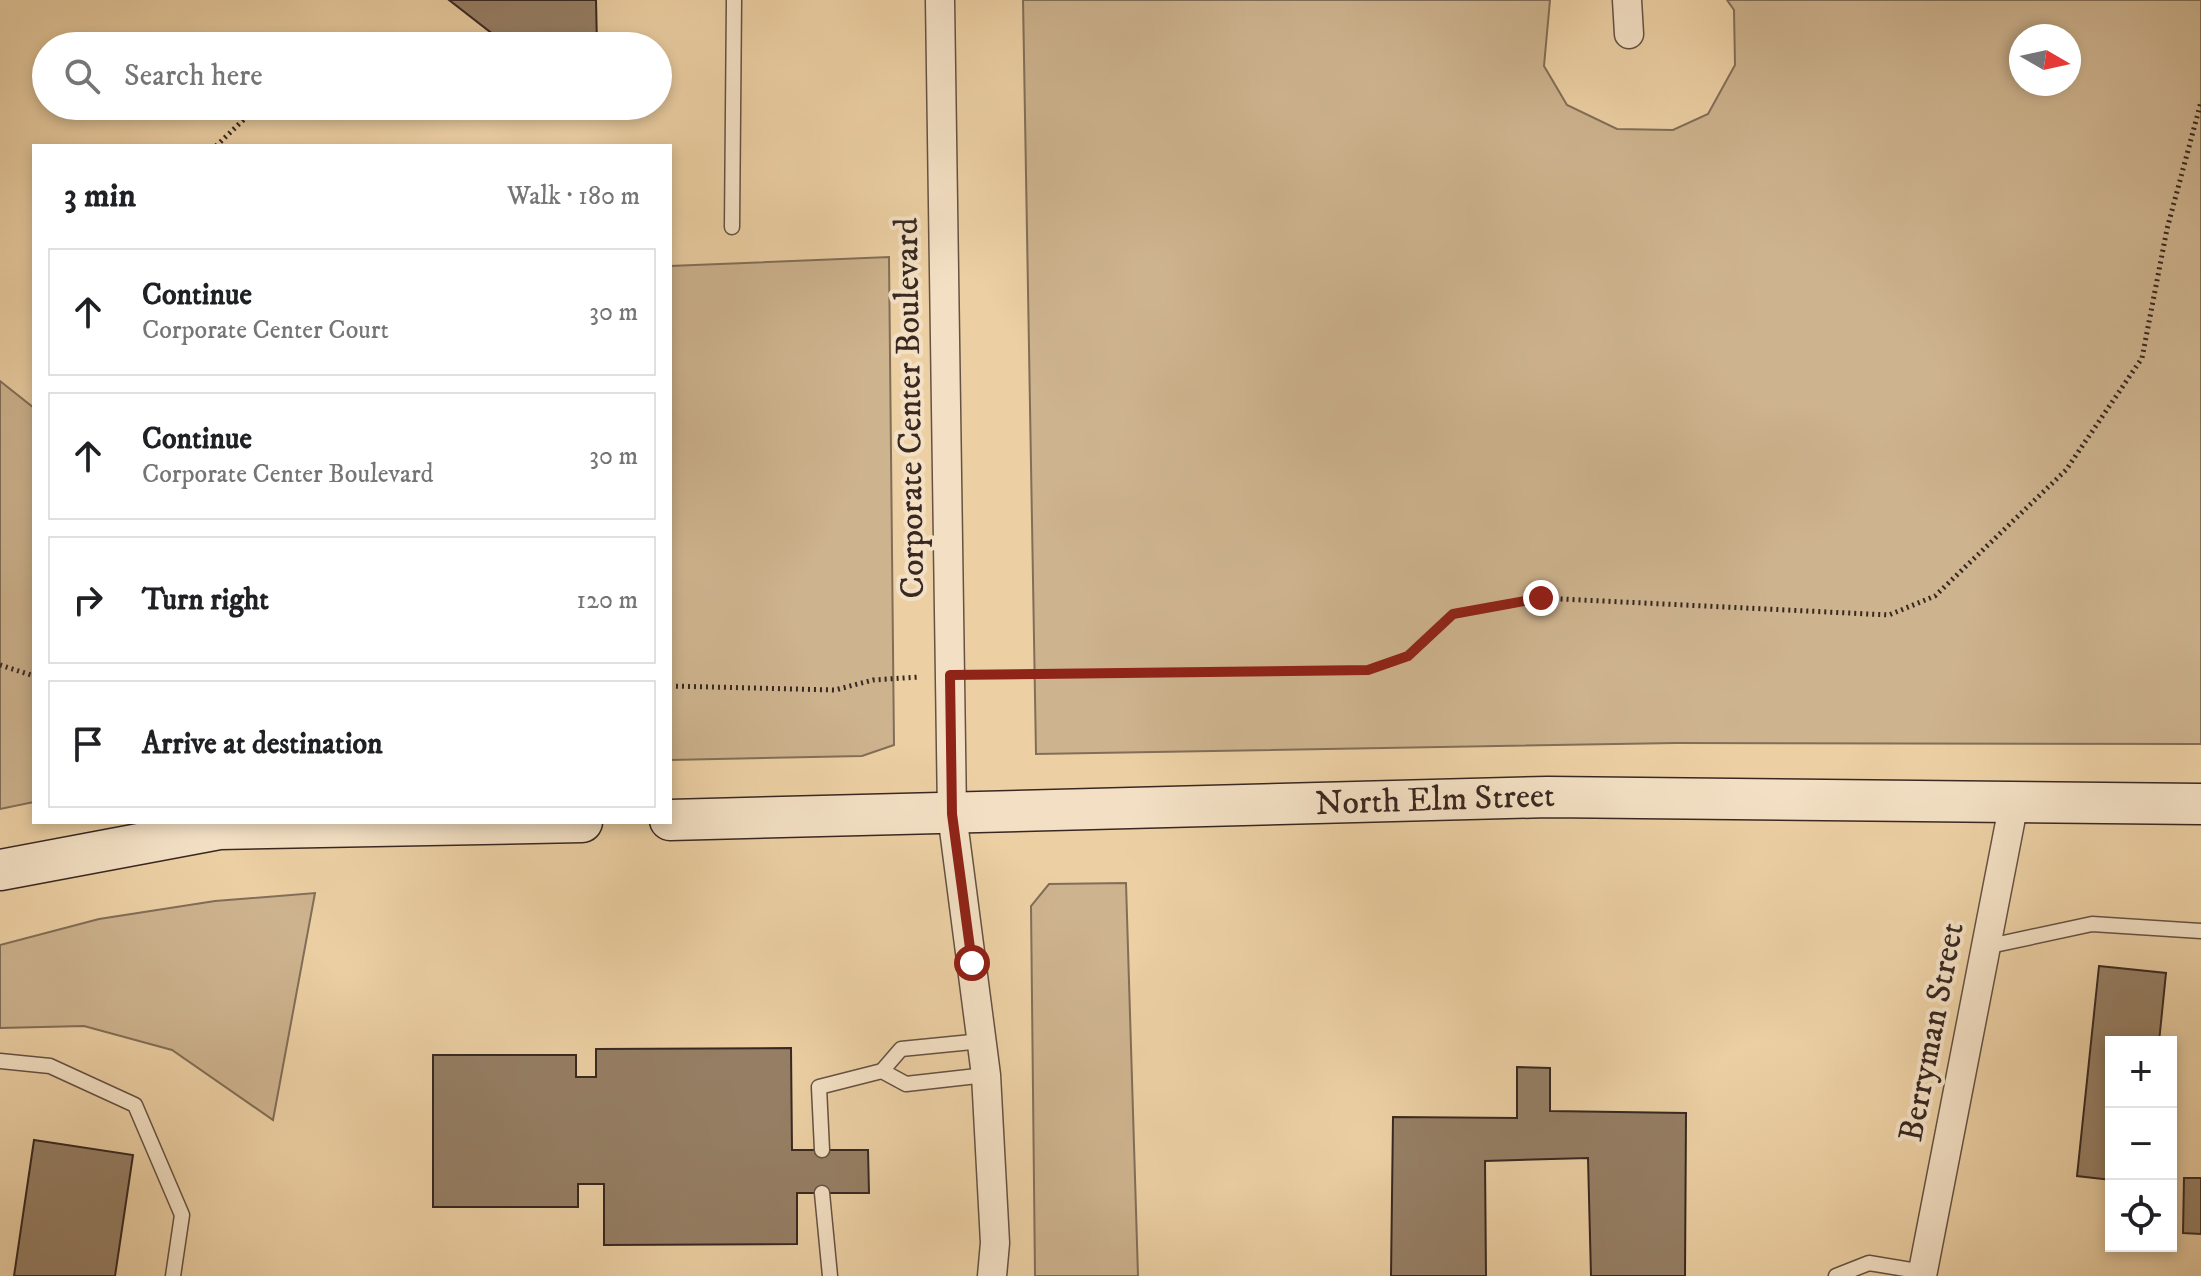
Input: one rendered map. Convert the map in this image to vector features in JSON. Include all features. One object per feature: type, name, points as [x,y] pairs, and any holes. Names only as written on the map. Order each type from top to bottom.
[{"type":"main road","name":"North Elm Street","points":[[672,820],[1548,797],[2201,804]]},
{"type":"main road","points":[[0,870],[219,829],[478,824]]},
{"type":"street","name":"Corporate Center Boulevard","points":[[940,0],[952,814],[986,1075],[995,1243],[992,1276]]},
{"type":"street","points":[[1627,0],[1629,34]]},
{"type":"street","name":"Berryman Street","points":[[1922,1274],[2014,802]]},
{"type":"lane","points":[[732,227],[734,0]]},
{"type":"lane","points":[[1985,947],[2092,924],[2201,931]]},
{"type":"lane","points":[[822,1150],[819,1087],[882,1071],[901,1049],[982,1041]]},
{"type":"lane","points":[[0,1061],[50,1066],[135,1105],[182,1215],[173,1276]]},
{"type":"lane","points":[[882,1071],[906,1084],[986,1075]]},
{"type":"lane","points":[[822,1193],[830,1276]]},
{"type":"lane","points":[[1836,1276],[1869,1263],[1922,1274]]},
{"type":"path","points":[[672,686],[835,690],[873,680],[950,675],[1368,670],[1408,656],[1453,614],[1541,598],[1889,615],[1935,596],[2066,470],[2142,358],[2167,229],[2201,102]]},
{"type":"path","points":[[218,144],[243,120]]},
{"type":"path","points":[[0,665],[32,675]]},
{"type":"shaded area","points":[[1023,0],[1550,0],[1544,66],[1567,105],[1617,129],[1673,130],[1708,114],[1735,65],[1734,10],[1727,0],[2201,0],[2201,744],[1676,743],[1036,754]]},
{"type":"shaded area","points":[[889,257],[894,745],[862,756],[672,760],[672,266]]},
{"type":"shaded area","points":[[0,381],[32,406],[32,802],[0,809]]},
{"type":"shaded area","points":[[1126,883],[1138,1276],[1035,1276],[1031,906],[1049,884]]},
{"type":"shaded area","points":[[315,893],[273,1120],[172,1050],[84,1026],[0,1028],[0,945],[99,919],[215,901]]},
{"type":"building","points":[[449,0],[596,0],[597,32],[490,32]]},
{"type":"building","points":[[2099,966],[2166,973],[2160,1036],[2105,1036],[2105,1179],[2077,1176]]},
{"type":"building","points":[[791,1048],[792,1150],[868,1150],[869,1193],[797,1193],[797,1244],[604,1245],[604,1184],[578,1184],[578,1207],[433,1207],[433,1055],[576,1055],[576,1077],[596,1077],[596,1049]]},
{"type":"building","points":[[1517,1067],[1550,1068],[1550,1111],[1686,1113],[1685,1276],[1591,1276],[1588,1158],[1485,1161],[1486,1276],[1391,1276],[1393,1117],[1517,1118]]},
{"type":"building","points":[[34,1140],[133,1155],[115,1276],[14,1276]]},
{"type":"building","points":[[2184,1178],[2201,1178],[2201,1234],[2183,1233]]},
{"type":"route","points":[[972,963],[952,814],[950,675],[1368,670],[1408,656],[1453,614],[1541,598]]}]
